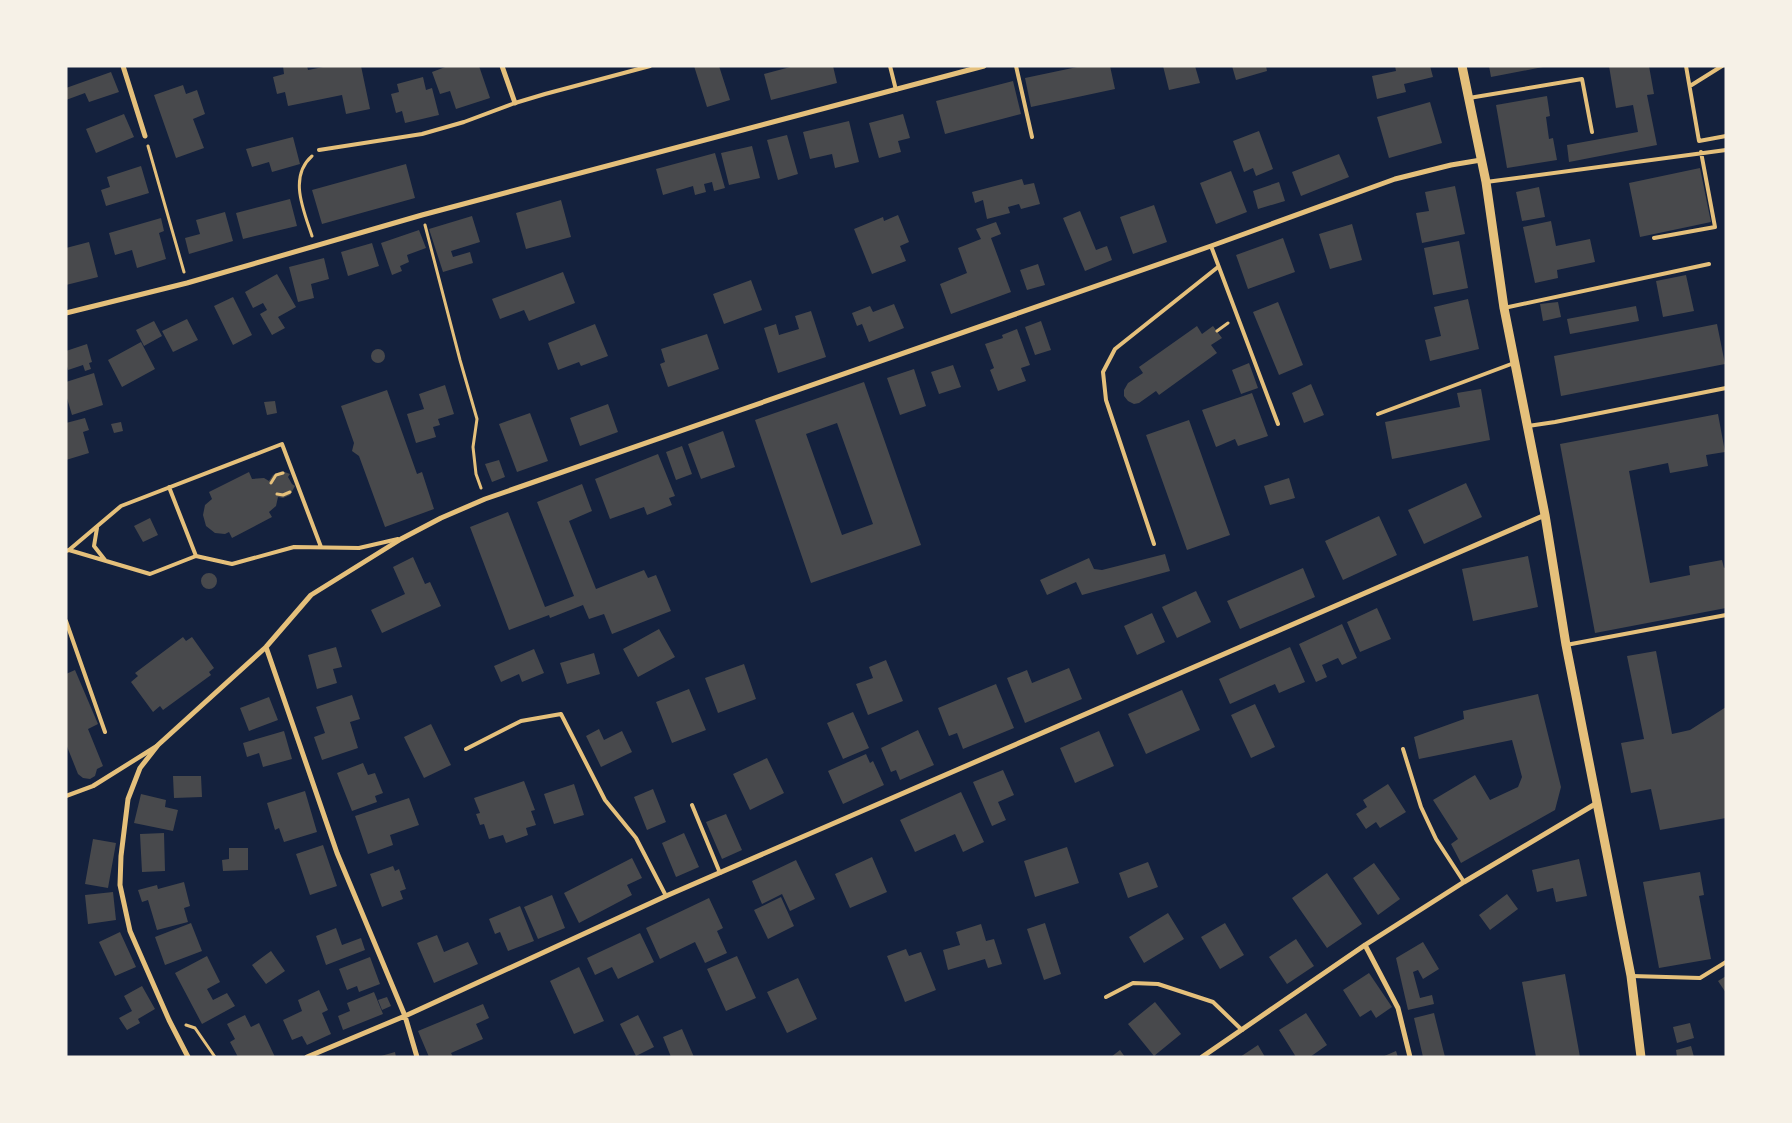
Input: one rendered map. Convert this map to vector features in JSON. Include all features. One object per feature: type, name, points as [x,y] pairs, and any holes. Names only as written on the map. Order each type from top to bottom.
[{"type":"street","points":[[124,66],[145,136]]},
{"type":"street","points":[[502,66],[514,103]]},
{"type":"street","points":[[66,313],[187,283],[422,215],[984,66]]},
{"type":"street","points":[[1462,66],[1486,182],[1504,308],[1545,515],[1566,645],[1631,976],[1641,1057]]},
{"type":"street","points":[[188,1057],[169,1020],[130,930],[120,885],[121,856],[128,799],[140,768],[158,745],[266,647],[311,595],[401,539],[441,518],[485,499],[1211,246],[1396,179],[1451,165],[1481,160]]},
{"type":"street","points":[[307,1057],[405,1016],[666,896],[1545,515]]},
{"type":"street","points":[[266,647],[337,853],[405,1016],[418,1057]]},
{"type":"street","points":[[66,796],[92,786],[158,745]]},
{"type":"street","points":[[1202,1057],[1365,945],[1464,882],[1597,803]]},
{"type":"street","points":[[1365,945],[1398,1008],[1410,1057]]},
{"type":"lane","points":[[319,150],[422,134],[464,122],[514,103],[650,66]]},
{"type":"lane","points":[[890,66],[896,90]]},
{"type":"lane","points":[[1016,66],[1032,137]]},
{"type":"lane","points":[[1686,66],[1699,141],[1726,136]]},
{"type":"lane","points":[[1690,86],[1722,66]]},
{"type":"lane","points":[[1469,98],[1582,79],[1592,132]]},
{"type":"lane","points":[[1486,182],[1726,150]]},
{"type":"lane","points":[[1654,238],[1715,227],[1701,152]]},
{"type":"lane","points":[[1211,246],[1278,424]]},
{"type":"lane","points":[[1504,308],[1709,264]]},
{"type":"lane","points":[[1154,544],[1106,400],[1103,372],[1114,349],[1218,267]]},
{"type":"lane","points":[[1378,414],[1516,362]]},
{"type":"lane","points":[[1528,426],[1726,388]]},
{"type":"lane","points":[[68,551],[121,506],[282,444],[321,547]]},
{"type":"lane","points":[[169,487],[196,556]]},
{"type":"lane","points":[[98,527],[94,546],[104,560]]},
{"type":"lane","points":[[68,551],[150,574],[196,556],[232,564],[294,547],[359,548],[401,539]]},
{"type":"lane","points":[[1566,645],[1726,615]]},
{"type":"lane","points":[[66,621],[105,732]]},
{"type":"lane","points":[[466,749],[521,721],[560,714],[605,800],[636,838],[666,896]]},
{"type":"lane","points":[[1403,749],[1421,807],[1436,839],[1464,882]]},
{"type":"lane","points":[[692,805],[720,873]]},
{"type":"lane","points":[[1631,976],[1700,978],[1726,962]]},
{"type":"lane","points":[[1106,997],[1133,983],[1158,984],[1213,1002],[1242,1030]]},
{"type":"path","points":[[145,136],[187,283]]},
{"type":"path","points":[[315,246],[300,200],[298,177],[304,162],[319,150]]},
{"type":"path","points":[[422,215],[477,419],[473,448],[476,474],[485,499]]},
{"type":"path","points":[[271,483],[278,474],[287,474]]},
{"type":"path","points":[[169,1020],[195,1028],[215,1057]]},
{"type":"building","points":[[283,66],[307,66],[308,70],[328,66],[361,66],[370,109],[346,114],[342,95],[288,106],[285,92],[277,94],[273,77],[284,74]]},
{"type":"building","points":[[448,66],[479,66],[490,98],[456,109],[450,91],[440,94],[432,72]]},
{"type":"building","points":[[694,66],[719,66],[730,100],[707,107]]},
{"type":"building","points":[[794,66],[833,66],[837,83],[771,100],[764,74]]},
{"type":"building","points":[[1082,66],[1110,66],[1115,89],[1031,107],[1025,78]]},
{"type":"building","points":[[1163,66],[1195,66],[1200,83],[1169,90]]},
{"type":"building","points":[[1232,66],[1266,66],[1267,71],[1236,80]]},
{"type":"building","points":[[1395,66],[1430,66],[1433,77],[1404,84],[1406,92],[1377,99],[1372,76],[1396,71]]},
{"type":"building","points":[[1489,66],[1543,66],[1543,67],[1491,77]]},
{"type":"building","points":[[1609,66],[1649,66],[1654,94],[1647,95],[1657,145],[1569,162],[1567,145],[1638,132],[1633,105],[1616,108]]},
{"type":"building","points":[[111,72],[119,92],[89,102],[85,93],[66,100],[66,88]]},
{"type":"building","points":[[423,77],[426,90],[432,88],[439,115],[405,123],[402,111],[396,113],[391,94],[399,92],[397,84]]},
{"type":"building","points":[[1013,81],[1021,114],[945,134],[936,101]]},
{"type":"building","points":[[183,85],[186,94],[197,90],[205,114],[193,119],[204,148],[176,158],[154,95]]},
{"type":"building","points":[[1547,96],[1550,116],[1546,117],[1549,139],[1553,138],[1557,160],[1507,168],[1496,105]]},
{"type":"building","points":[[1430,102],[1442,143],[1389,158],[1377,117]]},
{"type":"building","points":[[124,114],[134,137],[96,153],[86,129]]},
{"type":"building","points":[[903,114],[910,138],[898,141],[901,152],[879,158],[869,123]]},
{"type":"building","points":[[849,121],[859,162],[835,168],[832,154],[810,159],[803,132]]},
{"type":"building","points":[[1259,131],[1273,169],[1256,176],[1253,168],[1244,172],[1233,141]]},
{"type":"building","points":[[787,135],[798,174],[778,180],[767,140]]},
{"type":"building","points":[[293,137],[300,164],[272,172],[269,162],[252,167],[246,149]]},
{"type":"building","points":[[752,146],[760,178],[729,185],[721,153]]},
{"type":"building","points":[[715,153],[725,188],[714,191],[712,182],[704,184],[706,192],[695,195],[693,186],[663,195],[656,169]]},
{"type":"building","points":[[1339,154],[1349,177],[1301,196],[1292,172]]},
{"type":"building","points":[[406,164],[415,198],[322,224],[312,190]]},
{"type":"building","points":[[141,166],[149,193],[106,206],[101,190],[110,187],[107,177]]},
{"type":"building","points":[[1700,168],[1711,222],[1640,237],[1629,183]]},
{"type":"building","points":[[1231,171],[1247,212],[1216,224],[1200,183]]},
{"type":"building","points":[[1022,179],[1024,185],[1034,183],[1040,204],[1021,209],[1019,204],[1008,207],[1010,213],[987,219],[983,200],[975,203],[972,192]]},
{"type":"building","points":[[1279,182],[1285,201],[1258,209],[1253,191]]},
{"type":"building","points":[[1455,186],[1465,234],[1422,243],[1416,213],[1429,211],[1425,192]]},
{"type":"building","points":[[1539,187],[1545,217],[1522,221],[1516,192]]},
{"type":"building","points":[[290,199],[297,226],[243,239],[236,213]]},
{"type":"building","points":[[561,200],[571,237],[526,249],[516,213]]},
{"type":"building","points":[[1154,205],[1167,242],[1133,254],[1120,217]]},
{"type":"building","points":[[1080,211],[1096,250],[1107,246],[1112,260],[1085,271],[1063,218]]},
{"type":"building","points":[[225,212],[233,241],[189,254],[185,238],[200,234],[196,220]]},
{"type":"building","points":[[898,215],[909,242],[900,246],[906,261],[872,274],[854,229],[883,217],[884,221]]},
{"type":"building","points":[[472,216],[480,242],[451,251],[453,257],[470,252],[473,263],[443,272],[429,229]]},
{"type":"building","points":[[161,218],[164,231],[159,233],[166,259],[137,268],[132,250],[115,255],[109,233]]},
{"type":"building","points":[[1551,221],[1556,246],[1590,239],[1595,262],[1557,270],[1558,278],[1535,283],[1523,227]]},
{"type":"building","points":[[996,222],[1001,234],[991,238],[1011,292],[951,314],[940,284],[967,273],[958,248],[981,239],[976,229]]},
{"type":"building","points":[[1352,224],[1362,260],[1330,269],[1319,234]]},
{"type":"building","points":[[419,230],[426,248],[407,255],[409,262],[400,266],[402,271],[392,275],[381,243]]},
{"type":"building","points":[[1283,238],[1295,272],[1248,289],[1236,255]]},
{"type":"building","points":[[1459,241],[1468,288],[1433,295],[1424,248]]},
{"type":"building","points":[[89,242],[98,277],[66,285],[66,248]]},
{"type":"building","points":[[372,243],[379,266],[348,276],[341,252]]},
{"type":"building","points":[[324,258],[329,279],[311,284],[314,298],[298,302],[289,267]]},
{"type":"building","points":[[1038,264],[1045,285],[1027,290],[1020,270]]},
{"type":"building","points":[[563,272],[575,303],[529,321],[524,310],[500,319],[492,299]]},
{"type":"building","points":[[277,274],[296,307],[278,317],[285,328],[272,335],[260,314],[267,310],[263,303],[253,308],[245,292]]},
{"type":"building","points":[[1686,275],[1694,311],[1663,317],[1656,281]]},
{"type":"building","points":[[751,280],[762,310],[724,324],[713,294]]},
{"type":"building","points":[[233,297],[252,335],[233,345],[214,306]]},
{"type":"building","points":[[1468,299],[1479,349],[1430,361],[1425,340],[1441,336],[1434,307]]},
{"type":"building","points":[[1278,302],[1303,365],[1279,375],[1253,312]]},
{"type":"building","points":[[1558,302],[1561,317],[1543,321],[1540,304]]},
{"type":"building","points":[[894,304],[904,328],[869,342],[862,324],[857,326],[852,313],[870,306],[873,312]]},
{"type":"building","points":[[1636,306],[1639,321],[1570,334],[1567,319]]},
{"type":"building","points":[[811,311],[826,357],[778,373],[764,328],[776,324],[779,335],[799,329],[795,316]]},
{"type":"building","points":[[187,319],[198,340],[173,352],[162,331]]},
{"type":"building","points":[[154,321],[162,336],[144,346],[136,330]]},
{"type":"building","points":[[1041,321],[1051,350],[1035,355],[1025,327]]},
{"type":"building","points":[[595,324],[608,356],[581,366],[579,362],[558,370],[548,343]]},
{"type":"building","points":[[1717,324],[1725,364],[1561,396],[1554,356]]},
{"type":"building","points":[[1197,326],[1202,334],[1213,326],[1222,338],[1211,345],[1217,353],[1159,395],[1156,391],[1139,403],[1134,404],[1128,401],[1124,396],[1124,390],[1128,383],[1143,373],[1139,367]]},
{"type":"building","points":[[1017,329],[1030,365],[1021,368],[1026,381],[998,391],[990,370],[994,368],[985,344],[1003,338],[1002,335]]},
{"type":"building","points":[[707,334],[719,369],[668,387],[660,364],[665,362],[661,349]]},
{"type":"building","points":[[141,342],[155,369],[122,387],[108,360]]},
{"type":"building","points":[[87,344],[92,362],[89,363],[91,369],[85,371],[83,365],[68,370],[66,351]]},
{"type":"building","points":[[378,349],[383,351],[385,356],[383,361],[378,363],[373,361],[371,356],[373,351]]},
{"type":"building","points":[[1249,363],[1258,388],[1241,394],[1232,370]]},
{"type":"building","points":[[953,365],[961,387],[939,394],[931,372]]},
{"type":"building","points":[[914,369],[926,406],[900,415],[887,378]]},
{"type":"building","points":[[94,373],[103,405],[72,415],[66,395],[66,382]]},
{"type":"building","points":[[864,382],[921,545],[811,583],[755,420]],"holes":[[[837,423],[873,524],[842,535],[806,434]]]},
{"type":"building","points":[[1311,384],[1324,415],[1304,423],[1292,393]]},
{"type":"building","points":[[445,385],[454,414],[438,419],[440,425],[433,427],[436,437],[416,443],[407,414],[424,409],[419,394]]},
{"type":"building","points":[[1481,389],[1490,440],[1392,459],[1385,422],[1460,407],[1457,393]]},
{"type":"building","points":[[387,390],[417,474],[422,472],[434,509],[385,527],[359,456],[352,451],[354,443],[341,406]]},
{"type":"building","points":[[1252,393],[1268,436],[1238,446],[1235,439],[1216,447],[1202,410]]},
{"type":"building","points":[[275,401],[277,413],[267,415],[264,402]]},
{"type":"building","points":[[608,404],[618,432],[580,446],[570,418]]},
{"type":"building","points":[[530,413],[548,461],[517,472],[499,424]]},
{"type":"building","points":[[1718,414],[1725,452],[1706,455],[1708,466],[1670,473],[1668,463],[1629,471],[1650,583],[1690,575],[1689,566],[1722,560],[1724,568],[1726,567],[1726,608],[1595,633],[1560,444]]},
{"type":"building","points":[[85,418],[89,430],[83,432],[89,453],[66,460],[66,423]]},
{"type":"building","points":[[1189,420],[1230,535],[1187,550],[1146,435]]},
{"type":"building","points":[[121,422],[123,431],[114,433],[111,424]]},
{"type":"building","points":[[723,431],[735,467],[701,479],[688,444]]},
{"type":"building","points":[[682,446],[692,474],[676,480],[666,452]]},
{"type":"building","points":[[658,454],[675,496],[669,498],[672,505],[647,515],[644,507],[610,519],[595,479]]},
{"type":"building","points":[[499,460],[505,477],[492,482],[485,464]]},
{"type":"building","points":[[282,471],[290,474],[288,477],[295,486],[290,495],[283,498],[278,497],[276,506],[269,512],[272,517],[232,538],[229,532],[225,534],[215,533],[206,526],[203,515],[205,505],[212,499],[209,492],[249,472],[252,479],[264,478],[269,481],[273,475]]},
{"type":"building","points":[[1289,478],[1295,498],[1270,505],[1264,486]]},
{"type":"building","points":[[1466,483],[1482,517],[1424,544],[1408,510]]},
{"type":"building","points":[[582,484],[592,511],[569,521],[596,589],[644,570],[648,578],[656,575],[671,611],[612,634],[604,614],[589,619],[583,605],[550,618],[549,615],[509,630],[470,527],[508,512],[545,607],[574,596],[537,502]]},
{"type":"building","points":[[1379,516],[1397,555],[1343,580],[1325,541]]},
{"type":"building","points":[[150,518],[158,535],[143,542],[134,526]]},
{"type":"building","points":[[1165,554],[1170,571],[1082,595],[1076,582],[1047,595],[1040,580],[1089,558],[1094,569],[1102,570]]},
{"type":"building","points":[[1528,556],[1538,607],[1473,621],[1462,569]]},
{"type":"building","points":[[413,557],[425,584],[430,582],[441,606],[382,633],[371,610],[405,594],[393,567]]},
{"type":"building","points":[[1303,568],[1315,597],[1240,629],[1227,601]]},
{"type":"building","points":[[206,573],[212,573],[217,578],[215,587],[206,589],[201,584],[201,578]]},
{"type":"building","points":[[1196,591],[1211,622],[1177,638],[1162,607]]},
{"type":"building","points":[[1377,608],[1391,639],[1360,652],[1347,622]]},
{"type":"building","points":[[1152,613],[1165,642],[1137,655],[1124,626]]},
{"type":"building","points":[[1342,624],[1357,658],[1342,665],[1338,658],[1322,665],[1327,677],[1316,682],[1299,644]]},
{"type":"building","points":[[659,629],[675,657],[638,677],[623,649]]},
{"type":"building","points":[[183,637],[186,641],[192,637],[214,668],[209,672],[211,675],[163,710],[160,706],[153,712],[131,682],[138,676],[135,673]]},
{"type":"building","points":[[336,647],[342,667],[333,669],[337,683],[317,689],[308,655]]},
{"type":"building","points":[[1290,647],[1305,682],[1279,693],[1275,684],[1230,704],[1219,679]]},
{"type":"building","points":[[534,649],[544,673],[522,682],[519,674],[501,682],[494,666]]},
{"type":"building","points":[[1656,651],[1672,734],[1690,730],[1726,707],[1726,818],[1660,830],[1651,789],[1631,793],[1621,743],[1644,739],[1627,656]]},
{"type":"building","points":[[594,653],[600,674],[567,684],[560,663]]},
{"type":"building","points":[[886,660],[903,701],[868,715],[856,684],[873,678],[869,667]]},
{"type":"building","points":[[744,664],[756,699],[718,713],[705,678]]},
{"type":"building","points":[[1069,668],[1082,699],[1025,723],[1007,678],[1027,670],[1032,683]]},
{"type":"building","points":[[75,670],[98,724],[88,729],[103,766],[97,769],[95,776],[90,779],[83,778],[78,774],[66,744],[66,674]]},
{"type":"building","points":[[996,684],[1014,728],[963,749],[957,733],[949,736],[938,708]]},
{"type":"building","points":[[689,689],[706,730],[672,743],[656,702]]},
{"type":"building","points":[[1182,690],[1200,730],[1146,754],[1128,714]]},
{"type":"building","points":[[1538,694],[1561,787],[1555,810],[1461,863],[1451,844],[1458,839],[1433,800],[1475,775],[1490,800],[1518,787],[1522,777],[1512,740],[1419,759],[1414,737],[1464,719],[1463,711]]},
{"type":"building","points":[[352,695],[360,719],[350,722],[358,748],[322,760],[314,737],[325,733],[316,707]]},
{"type":"building","points":[[269,697],[278,720],[249,731],[240,708]]},
{"type":"building","points":[[1255,704],[1275,747],[1251,758],[1231,715]]},
{"type":"building","points":[[853,712],[869,748],[843,759],[827,723]]},
{"type":"building","points":[[431,724],[451,765],[424,778],[404,737]]},
{"type":"building","points":[[599,729],[604,740],[622,731],[632,752],[601,767],[586,736]]},
{"type":"building","points":[[918,730],[934,765],[900,780],[896,770],[891,772],[881,748]]},
{"type":"building","points":[[284,731],[292,759],[263,767],[259,753],[247,757],[243,743]]},
{"type":"building","points":[[1099,731],[1114,766],[1075,783],[1060,748]]},
{"type":"building","points":[[866,754],[870,763],[873,761],[884,785],[843,804],[828,771]]},
{"type":"building","points":[[767,758],[784,793],[750,810],[733,774]]},
{"type":"building","points":[[363,763],[368,775],[375,773],[383,793],[375,796],[377,802],[352,811],[337,773]]},
{"type":"building","points":[[1003,770],[1014,795],[998,802],[1006,820],[992,826],[973,782]]},
{"type":"building","points":[[173,776],[201,776],[202,797],[174,798]]},
{"type":"building","points":[[524,781],[535,810],[531,811],[536,825],[526,828],[528,835],[506,843],[503,835],[489,839],[484,824],[480,825],[476,814],[480,813],[474,798]]},
{"type":"building","points":[[574,784],[584,815],[554,824],[544,794]]},
{"type":"building","points":[[1388,784],[1406,812],[1380,828],[1376,822],[1366,829],[1356,814],[1367,807],[1363,800]]},
{"type":"building","points":[[653,789],[666,822],[647,830],[634,797]]},
{"type":"building","points":[[305,791],[317,832],[284,842],[279,828],[275,830],[267,803]]},
{"type":"building","points":[[961,792],[984,842],[963,852],[955,834],[915,852],[900,820]]},
{"type":"building","points":[[141,794],[166,800],[165,807],[178,810],[173,831],[134,823]]},
{"type":"building","points":[[409,798],[419,825],[390,835],[393,845],[368,854],[355,816]]},
{"type":"building","points":[[726,814],[742,850],[722,859],[706,822]]},
{"type":"building","points":[[164,833],[165,871],[142,872],[140,834]]},
{"type":"building","points":[[684,833],[699,867],[676,877],[662,843]]},
{"type":"building","points":[[93,839],[116,843],[108,888],[85,884]]},
{"type":"building","points":[[323,845],[337,886],[310,895],[296,854]]},
{"type":"building","points":[[1067,847],[1079,883],[1035,897],[1024,861]]},
{"type":"building","points":[[229,848],[248,848],[248,870],[223,871],[222,860],[229,859]]},
{"type":"building","points":[[872,857],[887,892],[850,908],[835,874]]},
{"type":"building","points":[[632,858],[642,878],[627,885],[632,895],[579,923],[564,893]]},
{"type":"building","points":[[1579,859],[1587,896],[1556,902],[1553,888],[1537,892],[1532,870]]},
{"type":"building","points":[[796,860],[815,899],[790,911],[782,894],[762,904],[752,881]]},
{"type":"building","points":[[1148,862],[1158,887],[1128,898],[1119,873]]},
{"type":"building","points":[[1374,863],[1400,899],[1378,915],[1353,878]]},
{"type":"building","points":[[393,866],[395,871],[399,869],[406,889],[400,891],[403,899],[382,907],[370,874]]},
{"type":"building","points":[[1700,872],[1704,895],[1699,896],[1711,959],[1659,968],[1643,882]]},
{"type":"building","points":[[1327,873],[1362,924],[1327,948],[1292,898]]},
{"type":"building","points":[[184,882],[190,906],[184,908],[188,922],[157,930],[148,900],[142,902],[138,890],[157,885],[158,889]]},
{"type":"building","points":[[113,892],[116,920],[88,924],[85,895]]},
{"type":"building","points":[[1507,894],[1518,909],[1490,930],[1479,915]]},
{"type":"building","points":[[552,895],[565,928],[538,939],[524,907]]},
{"type":"building","points":[[781,897],[794,926],[768,939],[754,910]]},
{"type":"building","points":[[709,898],[723,928],[717,931],[727,953],[705,963],[695,942],[660,959],[646,928]]},
{"type":"building","points":[[520,906],[534,941],[508,951],[500,932],[495,934],[489,919]]},
{"type":"building","points":[[1168,913],[1184,939],[1144,963],[1129,937]]},
{"type":"building","points":[[191,923],[202,951],[165,965],[155,937]]},
{"type":"building","points":[[1045,923],[1061,974],[1044,980],[1027,929]]},
{"type":"building","points":[[1225,923],[1244,955],[1220,969],[1201,937]]},
{"type":"building","points":[[981,924],[986,941],[994,939],[1002,964],[988,968],[985,959],[948,970],[943,950],[960,945],[956,932]]},
{"type":"building","points":[[336,928],[342,945],[361,938],[365,950],[326,965],[316,936]]},
{"type":"building","points":[[120,932],[136,967],[115,976],[99,942]]},
{"type":"building","points":[[640,933],[654,962],[618,979],[612,967],[595,975],[587,958]]},
{"type":"building","points":[[437,935],[444,952],[468,942],[478,964],[434,983],[417,943]]},
{"type":"building","points":[[1296,939],[1314,966],[1287,984],[1269,957]]},
{"type":"building","points":[[1423,942],[1439,969],[1423,979],[1418,970],[1413,972],[1420,998],[1432,995],[1434,1004],[1408,1010],[1396,958]]},
{"type":"building","points":[[906,949],[909,956],[921,952],[936,990],[905,1002],[887,956]]},
{"type":"building","points":[[271,951],[285,971],[266,984],[252,965]]},
{"type":"building","points":[[207,956],[220,982],[207,989],[213,1000],[227,993],[235,1006],[202,1024],[175,973]]},
{"type":"building","points":[[737,956],[756,998],[726,1011],[707,969]]},
{"type":"building","points":[[370,957],[380,984],[359,992],[357,986],[347,990],[339,969]]},
{"type":"building","points":[[579,967],[604,1021],[574,1034],[550,981]]},
{"type":"building","points":[[1369,973],[1392,1007],[1376,1018],[1371,1010],[1360,1017],[1343,990]]},
{"type":"building","points":[[1565,974],[1580,1057],[1536,1057],[1522,982]]},
{"type":"building","points":[[1726,976],[1726,993],[1718,981]]},
{"type":"building","points":[[798,978],[817,1019],[787,1033],[767,992]]},
{"type":"building","points":[[142,986],[155,1009],[138,1019],[140,1023],[127,1030],[119,1018],[132,1011],[124,996]]},
{"type":"building","points":[[319,990],[328,1010],[322,1013],[331,1034],[307,1045],[302,1036],[292,1040],[283,1020],[302,1011],[298,1000]]},
{"type":"building","points":[[374,992],[383,1014],[343,1030],[338,1016],[350,1011],[347,1003]]},
{"type":"building","points":[[387,997],[391,1006],[382,1010],[378,1000]]},
{"type":"building","points":[[1155,1002],[1181,1034],[1154,1056],[1128,1024]]},
{"type":"building","points":[[483,1004],[489,1018],[476,1024],[483,1039],[451,1053],[453,1057],[429,1057],[418,1031]]},
{"type":"building","points":[[1306,1013],[1327,1045],[1310,1057],[1296,1057],[1279,1030]]},
{"type":"building","points":[[1434,1013],[1445,1057],[1423,1057],[1414,1018]]},
{"type":"building","points":[[245,1015],[251,1027],[259,1023],[275,1057],[238,1057],[230,1042],[235,1039],[227,1024]]},
{"type":"building","points":[[638,1015],[654,1047],[636,1056],[620,1024]]},
{"type":"building","points":[[1690,1023],[1694,1038],[1677,1043],[1673,1027]]},
{"type":"building","points":[[682,1029],[694,1057],[671,1057],[663,1037]]},
{"type":"building","points":[[1258,1045],[1265,1057],[1240,1057]]},
{"type":"building","points":[[1691,1046],[1694,1057],[1677,1057],[1676,1050]]},
{"type":"building","points":[[1120,1050],[1125,1057],[1111,1057]]},
{"type":"building","points":[[1396,1051],[1398,1057],[1382,1057]]},
{"type":"building","points":[[395,1052],[396,1057],[381,1057],[381,1056]]}]
